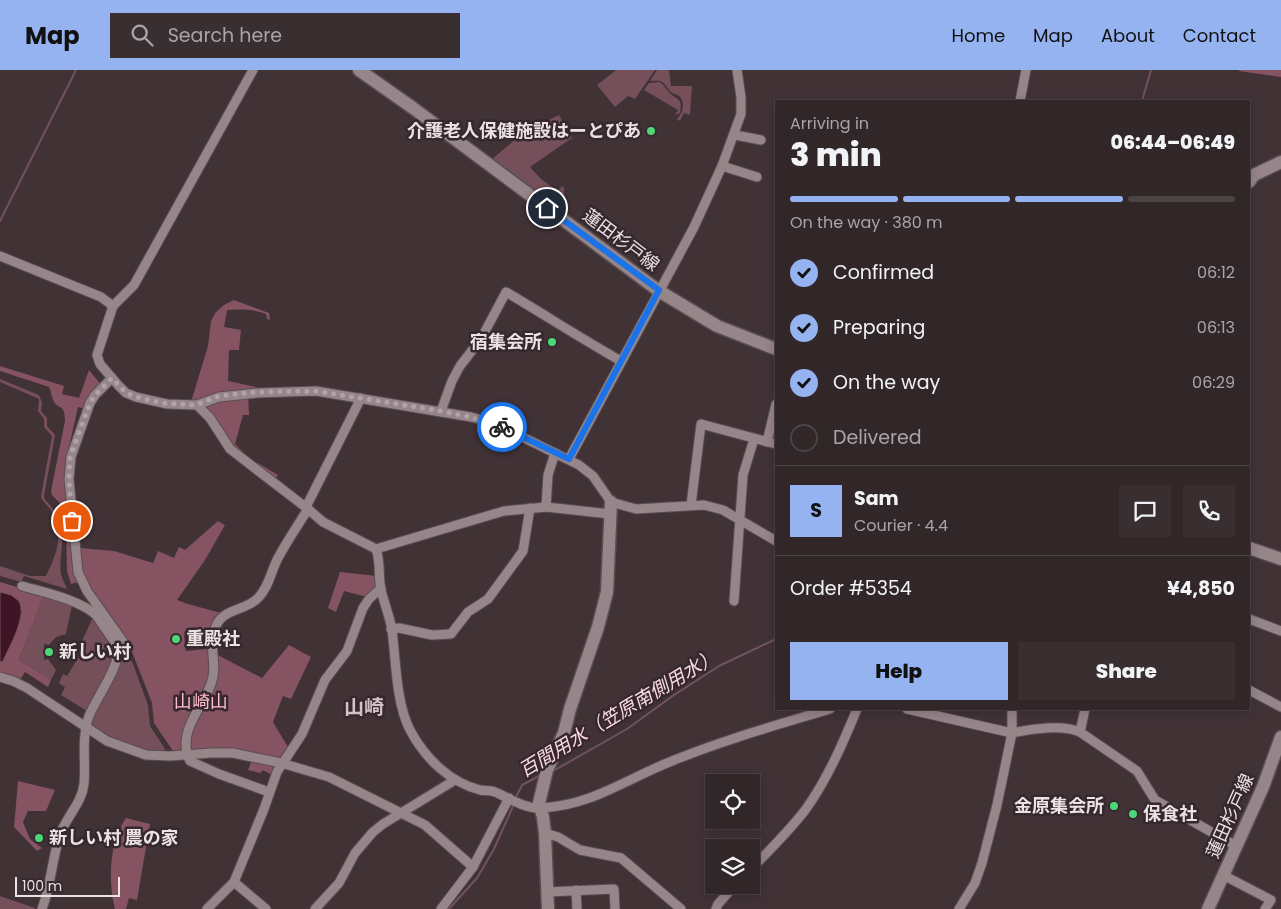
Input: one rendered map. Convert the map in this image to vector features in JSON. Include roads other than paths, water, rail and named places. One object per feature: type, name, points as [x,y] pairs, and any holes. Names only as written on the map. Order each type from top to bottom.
[{"type":"main road","name":"蓮田杉戸線","points":[[359,70],[659,290],[717,326],[775,349]]},
{"type":"main road","points":[[1251,177],[1281,162]]},
{"type":"main road","points":[[548,909],[545,833],[539,803],[546,770],[564,733],[570,709],[598,627],[607,592],[611,508]]},
{"type":"main road","points":[[1250,548],[1281,559]]},
{"type":"main road","name":"蓮田杉戸線","points":[[1208,909],[1263,787],[1281,737]]},
{"type":"street","points":[[254,70],[134,285],[114,306],[97,355],[100,364],[126,393],[162,403],[196,405],[219,396],[257,392],[316,391],[441,411],[494,424],[569,459],[592,476],[611,508]]},
{"type":"street","points":[[569,459],[694,227],[722,166],[735,135],[741,114],[741,97],[737,70]]},
{"type":"street","points":[[1020,100],[1026,70]]},
{"type":"street","points":[[735,135],[761,140]]},
{"type":"street","points":[[722,166],[757,177]]},
{"type":"street","points":[[0,256],[101,297],[114,306]]},
{"type":"street","points":[[441,411],[452,381],[460,366],[481,339],[506,292],[621,362]]},
{"type":"street","points":[[112,378],[95,395],[90,403],[70,457],[69,470],[77,567],[87,591],[124,643]]},
{"type":"street","points":[[269,792],[219,774],[190,761],[186,749],[190,720],[209,689],[214,675],[211,642],[218,622],[229,613],[257,599],[266,588],[283,549],[307,508],[361,398]]},
{"type":"street","points":[[196,405],[210,418],[230,449],[307,508],[322,522],[376,549],[380,558],[381,588],[392,628],[395,667],[404,715],[410,730],[436,766],[455,780],[481,790],[492,790],[533,808],[540,809],[570,804],[598,796],[671,761],[827,710]]},
{"type":"street","points":[[692,505],[701,424],[772,443],[775,414]]},
{"type":"street","points":[[734,601],[743,475],[754,439]]},
{"type":"street","points":[[546,507],[548,476],[555,453]]},
{"type":"street","points":[[376,549],[504,511],[546,507],[652,509],[704,505],[723,510],[775,540]]},
{"type":"street","points":[[392,628],[432,635],[451,634],[468,612],[488,599],[523,551],[530,508]]},
{"type":"street","points":[[22,586],[63,597],[97,616],[118,650],[115,664],[89,715],[84,752],[84,784],[81,796],[65,822],[60,836],[42,909]]},
{"type":"street","points":[[207,909],[234,882],[281,763],[302,734],[325,680],[347,651],[363,608],[369,599],[381,588]]},
{"type":"street","points":[[75,604],[87,591]]},
{"type":"street","points":[[1250,620],[1281,631]]},
{"type":"street","points":[[0,677],[27,688],[116,745],[146,755],[224,752],[281,763],[342,782],[432,831],[473,867]]},
{"type":"street","points":[[1250,691],[1281,707]]},
{"type":"street","points":[[760,861],[806,808],[839,753],[857,710]]},
{"type":"street","points":[[912,710],[1012,732],[1027,729],[1073,729],[1137,771],[1155,800],[1236,846]]},
{"type":"street","points":[[960,909],[975,883],[982,863],[997,805],[1012,732],[1012,710]]},
{"type":"street","points":[[1080,732],[1085,710]]},
{"type":"street","points":[[315,909],[338,883],[355,853],[373,832],[455,780]]},
{"type":"street","points":[[441,909],[473,867],[509,798]]},
{"type":"street","points":[[545,833],[558,837],[580,850],[621,858],[681,909]]},
{"type":"street","points":[[1223,875],[1271,900],[1266,909]]},
{"type":"street","points":[[234,882],[266,909]]},
{"type":"street","points":[[547,892],[614,888],[615,909]]},
{"type":"street","points":[[576,890],[577,909]]},
{"type":"street","points":[[716,909],[727,894]]},
{"type":"waterway","points":[[0,221],[76,70]]},
{"type":"waterway","name":"百間用水（笠原南側用水）","points":[[1142,100],[1151,70]]},
{"type":"waterway","name":"百間用水（笠原南側用水）","points":[[553,771],[627,729],[719,666],[775,639]]},
{"type":"waterway","name":"百間用水（笠原南側用水）","points":[[515,799],[522,785],[539,776]]},
{"type":"waterway","name":"百間用水（笠原南側用水）","points":[[449,909],[477,878],[494,849],[514,804]]},
{"type":"place","name":"介護老人保健施設はーとぴあ","points":[[651,131]]},
{"type":"place","name":"宿集会所","points":[[552,342]]},
{"type":"place","name":"重殿社","points":[[176,639]]},
{"type":"place","name":"新しい村","points":[[49,652]]},
{"type":"place","name":"金原集会所","points":[[1114,806]]},
{"type":"place","name":"保食社","points":[[1133,814]]},
{"type":"place","name":"新しい村 農の家","points":[[39,838]]},
{"type":"district","name":"山崎","points":[[364,707]]},
{"type":"park label","name":"山崎山","points":[[201,702]]}]
